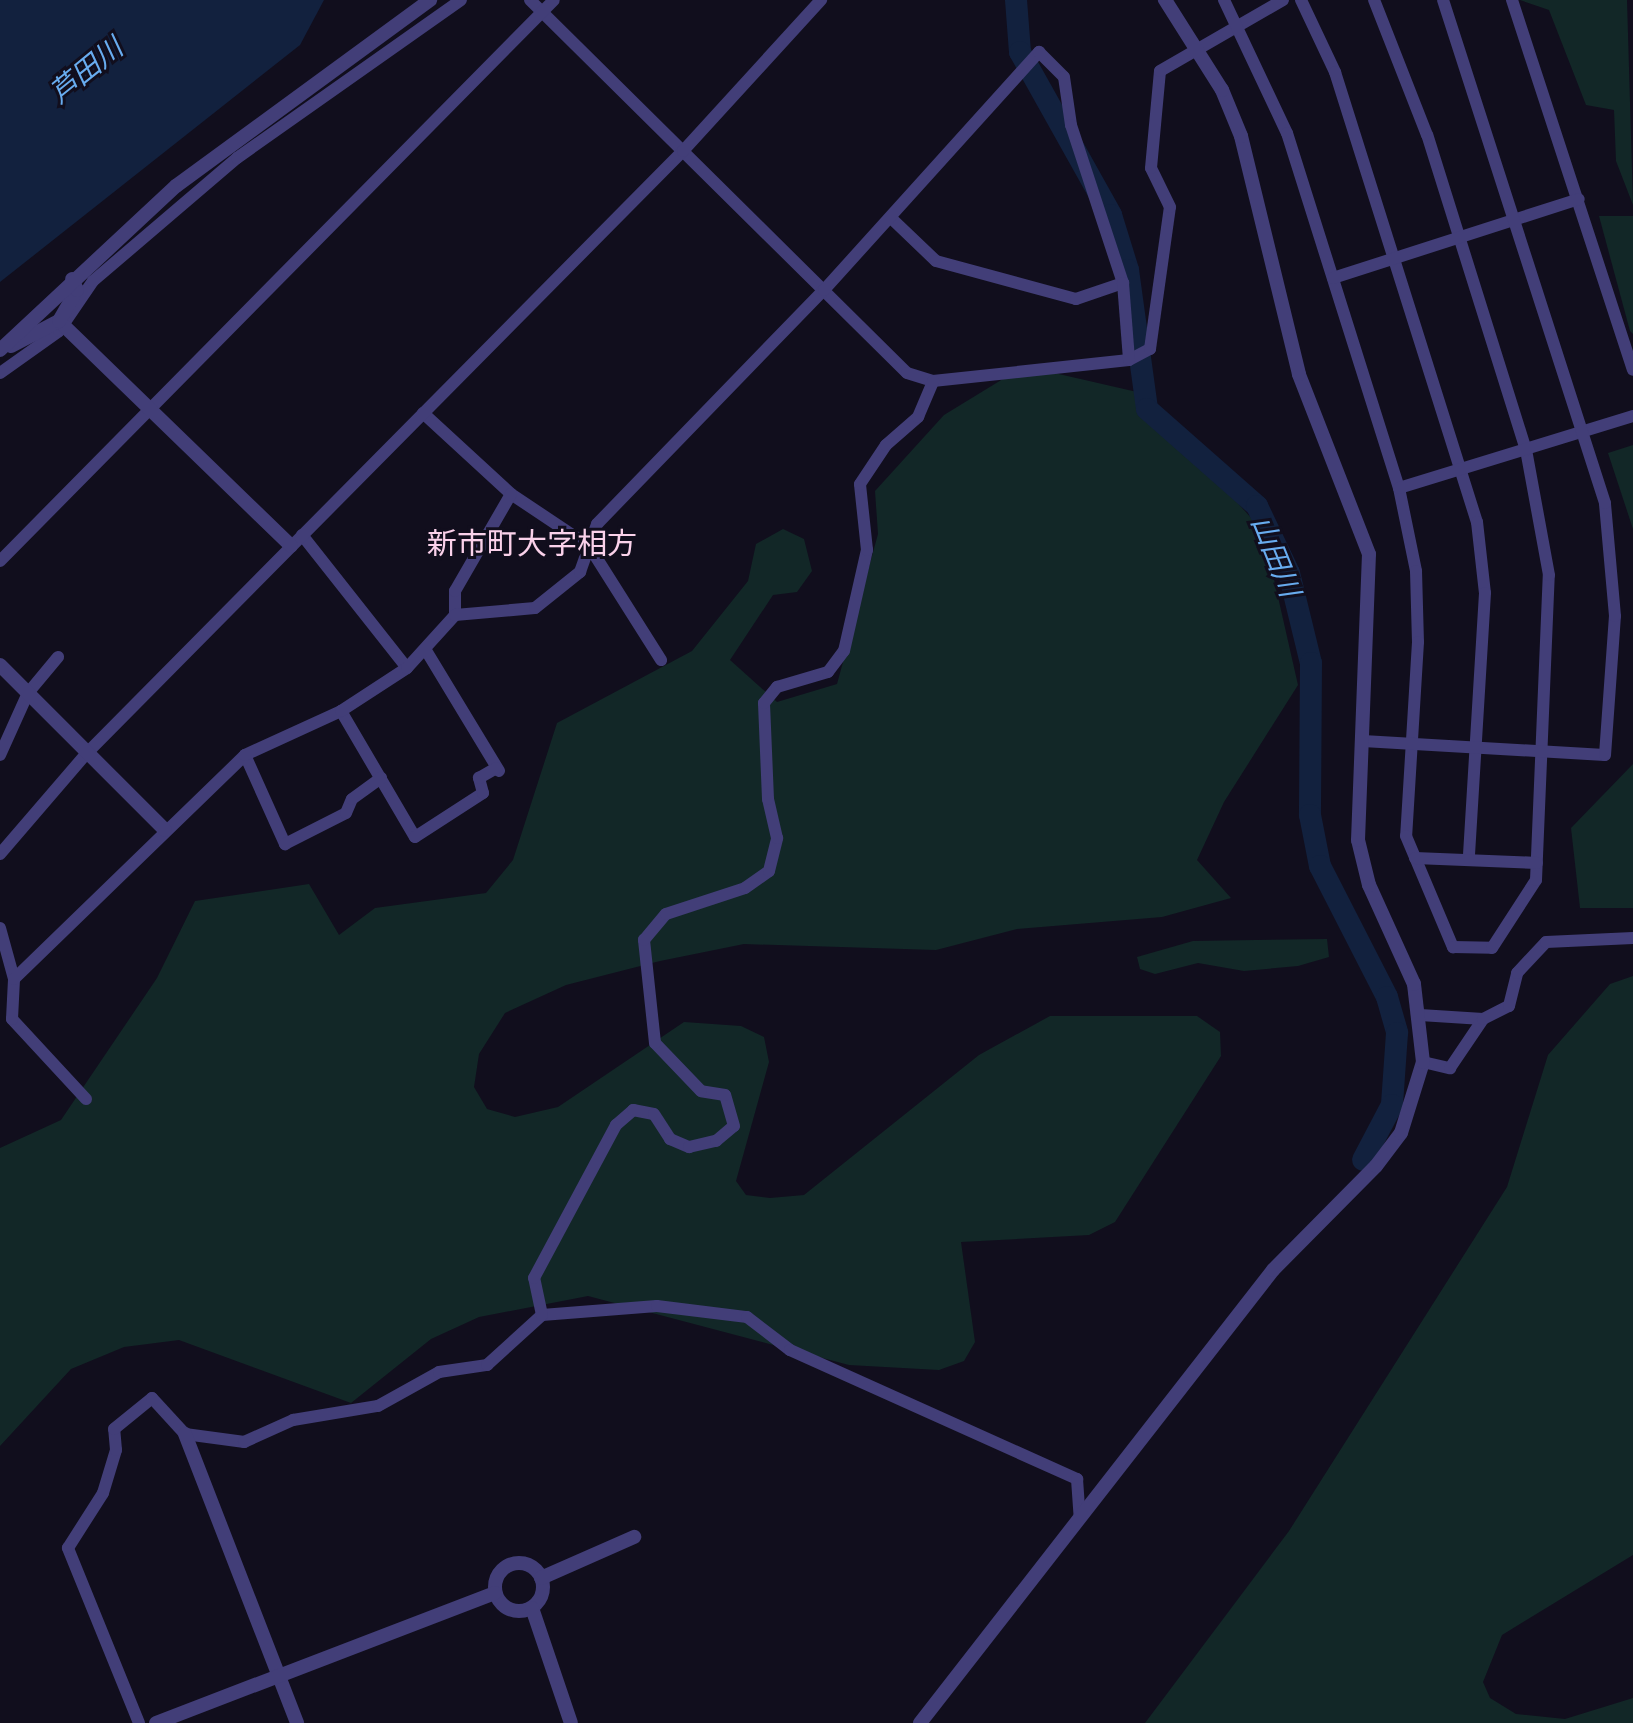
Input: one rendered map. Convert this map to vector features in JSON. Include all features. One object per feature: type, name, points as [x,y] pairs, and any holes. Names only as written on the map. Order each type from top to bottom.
[{"type":"street","points":[[2,347],[72,279],[290,97],[430,0]]},
{"type":"street","points":[[0,373],[62,323],[93,281],[237,158],[461,0]]},
{"type":"street","points":[[530,0],[907,373],[933,381],[1129,360],[1150,349],[1170,207],[1151,168],[1154,90],[1160,71],[1197,46],[1283,0]]},
{"type":"street","points":[[0,561],[554,0]]},
{"type":"street","points":[[0,854],[87,753],[683,151],[821,0]]},
{"type":"street","points":[[920,1723],[1273,1270],[1376,1166],[1401,1133],[1423,1062],[1420,1015],[1358,840],[1369,554],[1299,374],[1241,136],[1197,46],[1165,0]]},
{"type":"street","points":[[1224,0],[1240,23],[1287,133],[1399,488],[1416,571],[1412,744],[1406,836],[1453,947],[1492,948],[1536,880],[1549,575],[1526,450],[1459,238],[1374,0]]},
{"type":"street","points":[[1301,0],[1335,72],[1462,468],[1485,593],[1469,855]]},
{"type":"street","points":[[1363,741],[1412,744],[1477,742],[1605,755],[1615,616],[1605,503],[1587,431],[1443,0]]},
{"type":"street","points":[[1512,0],[1633,370]]},
{"type":"street","points":[[455,615],[535,608],[580,572],[597,524],[824,290],[1039,52],[1064,77],[1071,125],[1123,283],[1129,360]]},
{"type":"street","points":[[1333,278],[1579,199]]},
{"type":"street","points":[[891,218],[936,261],[1076,299],[1123,283]]},
{"type":"street","points":[[2,347],[62,323],[77,290],[72,279]]},
{"type":"street","points":[[62,323],[291,546]]},
{"type":"street","points":[[542,1315],[534,1278],[616,1125],[633,1110],[654,1114],[670,1139],[689,1147],[716,1141],[734,1126],[725,1095],[701,1091],[655,1043],[644,940],[666,914],[745,888],[769,871],[777,838],[764,703],[777,687],[828,672],[844,651],[867,550],[860,484],[886,445],[918,417],[933,381]]},
{"type":"street","points":[[423,413],[511,494],[589,546],[661,660]]},
{"type":"street","points":[[1399,488],[1633,416]]},
{"type":"street","points":[[14,979],[245,755],[341,711],[427,652],[455,615],[455,591],[511,494]]},
{"type":"street","points":[[302,535],[407,668]]},
{"type":"street","points":[[341,711],[415,837],[483,793],[479,778],[498,770],[427,652]]},
{"type":"street","points":[[0,755],[28,693],[58,657]]},
{"type":"street","points":[[0,665],[165,830]]},
{"type":"street","points":[[245,755],[285,844],[346,813],[352,799],[381,778]]},
{"type":"street","points":[[1415,858],[1469,855],[1537,863]]},
{"type":"street","points":[[0,928],[14,979],[12,1019],[86,1099]]},
{"type":"street","points":[[1423,1062],[1450,1068],[1483,1019],[1509,1006],[1517,973],[1546,942],[1633,938]]},
{"type":"street","points":[[1420,1015],[1483,1019]]},
{"type":"street","points":[[0,1027],[12,1019]]},
{"type":"street","points":[[185,1434],[215,1432],[244,1442],[258,1430],[312,1422],[342,1407],[378,1406],[439,1372],[487,1365],[542,1315],[657,1306],[747,1317],[790,1350],[1101,1491]]},
{"type":"street","points":[[139,1723],[68,1548],[103,1493],[116,1450],[114,1429],[152,1398],[185,1434],[297,1723]]},
{"type":"street","points":[[1077,1479],[1080,1518]]},
{"type":"street","points":[[571,1723],[532,1608],[541,1578],[634,1537]]},
{"type":"street","points":[[495,1593],[501,1570],[515,1563],[541,1578]]},
{"type":"street","points":[[156,1723],[495,1593]]},
{"type":"street","points":[[495,1593],[510,1610],[532,1608]]},
{"type":"green space","points":[[1520,0],[1627,0],[1633,205],[1616,161],[1614,110],[1586,105],[1549,10]]},
{"type":"green space","points":[[1599,216],[1633,216],[1633,334],[1630,331]]},
{"type":"green space","points":[[1024,366],[1137,392],[1263,531],[1298,685],[1224,802],[1197,860],[1231,898],[1162,917],[1017,929],[936,950],[744,944],[660,961],[566,985],[505,1013],[479,1054],[474,1087],[487,1109],[515,1117],[558,1107],[684,1022],[741,1026],[764,1037],[769,1062],[736,1181],[746,1195],[770,1198],[804,1195],[979,1055],[1050,1016],[1197,1016],[1220,1032],[1221,1056],[1115,1222],[1089,1235],[961,1242],[975,1342],[964,1361],[939,1370],[849,1365],[588,1296],[479,1317],[431,1339],[351,1403],[179,1340],[124,1347],[71,1369],[0,1446],[0,1148],[61,1120],[157,978],[195,901],[309,884],[339,935],[375,908],[486,893],[513,860],[557,723],[692,651],[748,581],[756,544],[783,529],[804,539],[812,571],[797,592],[773,595],[730,660],[777,702],[837,684],[878,534],[875,491],[944,415]]},
{"type":"green space","points":[[1633,445],[1633,529],[1608,453]]},
{"type":"green space","points":[[1633,764],[1633,908],[1580,908],[1571,828]]},
{"type":"green space","points":[[1327,939],[1329,957],[1298,966],[1244,971],[1198,963],[1155,974],[1140,969],[1137,957],[1193,941]]},
{"type":"green space","points":[[1633,976],[1633,1555],[1502,1635],[1483,1682],[1490,1698],[1516,1714],[1565,1719],[1633,1698],[1633,1723],[1145,1723],[1289,1531],[1507,1187],[1548,1055],[1610,984]]},
{"type":"water","name":"芦田川","points":[[0,0],[324,0],[300,45],[0,282]]},
{"type":"waterway","name":"山田川","points":[[1016,0],[1020,52],[1111,215],[1128,270],[1147,409],[1257,506],[1289,573],[1311,663],[1310,815],[1320,866],[1387,997],[1397,1033],[1392,1105],[1363,1160]]},
{"type":"district","name":"新市町大字相方","points":[[532,543]]}]
